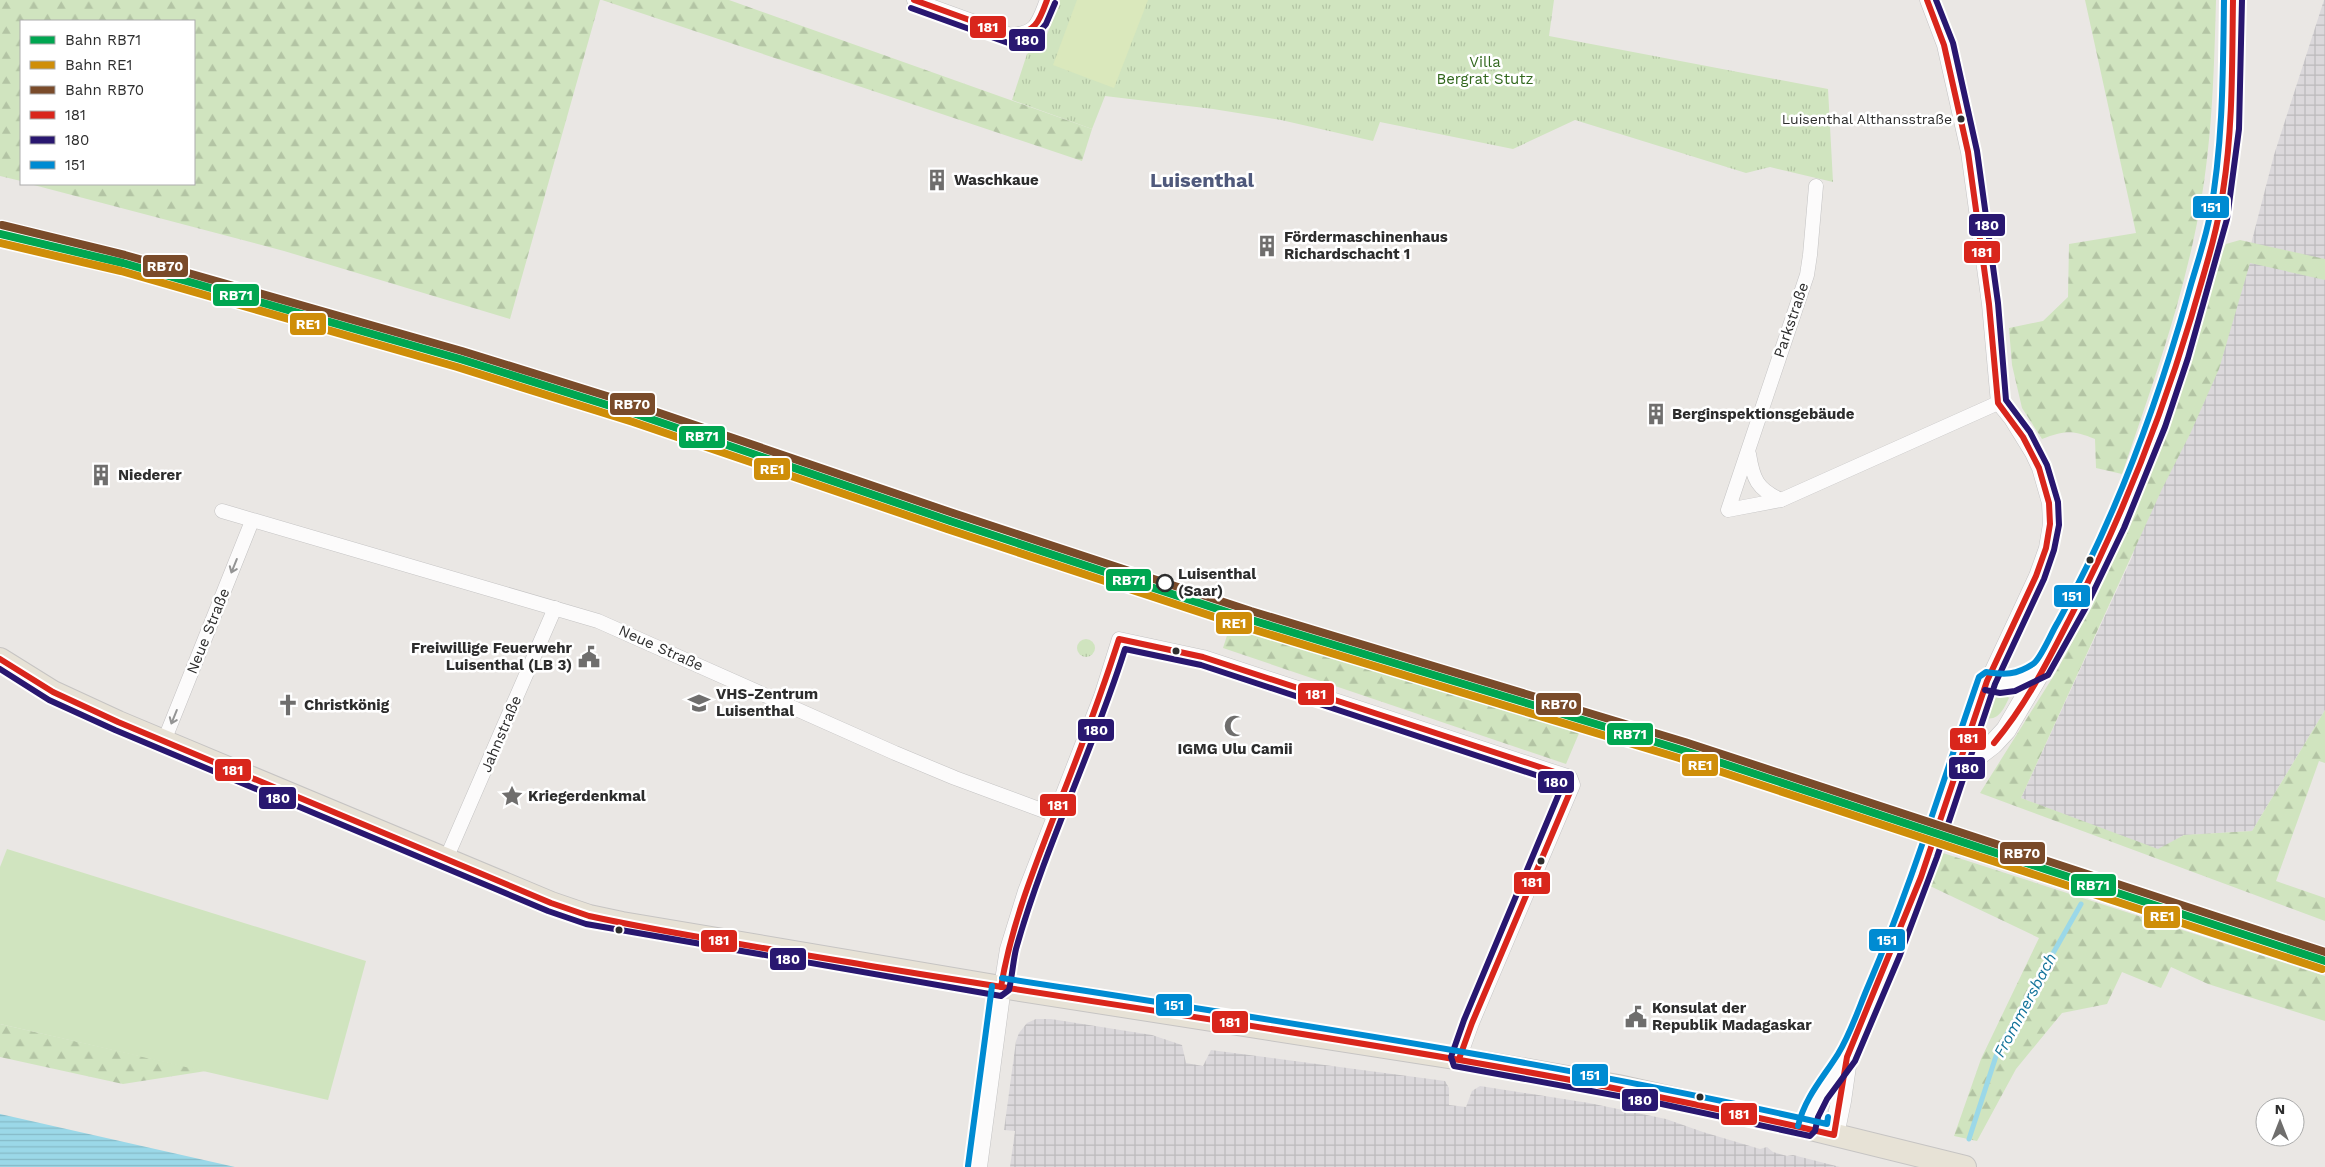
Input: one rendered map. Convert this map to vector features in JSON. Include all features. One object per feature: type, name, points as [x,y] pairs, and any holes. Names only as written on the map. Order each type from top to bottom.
[{"type":"main road","points":[[0,659],[53,692],[164,741],[446,859],[590,916],[1001,987],[1459,1059],[1651,1093],[1834,1134],[1964,1167]]},
{"type":"street","points":[[914,0],[1011,35],[1025,34],[1035,28],[1046,0]]},
{"type":"street","points":[[1927,0],[1944,45],[1968,152],[1988,296],[1998,403],[2024,437],[2039,468],[2049,503],[2050,524],[2046,548],[2036,576],[1987,681],[1956,777],[2006,730],[2041,670],[2097,565],[2134,482],[2180,356],[2218,218],[2230,129],[2233,0]]},
{"type":"street","name":"Parkstraße","points":[[1816,186],[1806,275],[1728,510],[1781,500],[1998,403]]},
{"type":"street","points":[[1748,450],[1757,483],[1766,493],[1781,500]]},
{"type":"street","name":"Neue Straße","points":[[222,512],[556,608],[624,630],[895,753],[955,778],[1055,815]]},
{"type":"street","name":"Neue Straße","points":[[164,741],[252,521]]},
{"type":"street","name":"Jahnstraße","points":[[446,859],[556,608]]},
{"type":"street","points":[[976,1167],[1009,941],[1025,891],[1101,696],[1119,639],[1213,660],[1570,777],[1573,785],[1472,1023],[1459,1059]]},
{"type":"street","points":[[1987,681],[2000,684],[2013,683],[2041,670]]},
{"type":"street","points":[[1806,1128],[1810,1114],[1820,1094],[1847,1058],[1892,952],[1932,845]]},
{"type":"street","points":[[1834,1134],[1847,1058]]},
{"type":"shaded area","points":[[2324,0],[2325,710],[2252,831],[2184,835],[2158,850],[2021,798],[2133,555],[2135,530],[2219,368],[2274,155]]},
{"type":"shaded area","points":[[1036,1019],[1051,1019],[1152,1035],[1182,1045],[1186,1063],[1203,1066],[1211,1050],[1445,1081],[1449,1088],[1449,1105],[1466,1107],[1472,1091],[1480,1086],[1589,1103],[1666,1119],[1760,1149],[1767,1147],[1773,1152],[1787,1156],[1793,1155],[1840,1167],[1010,1167],[1015,1131],[1004,1130],[1016,1041],[1019,1033],[1027,1023]]},
{"type":"green space","points":[[0,0],[600,0],[510,319],[284,251],[34,185],[195,185],[195,20],[20,20],[20,181],[0,176]]},
{"type":"green space","points":[[602,0],[729,0],[1092,129],[1082,161]]},
{"type":"green space","name":"Villa Bergrat Stutz","points":[[1060,0],[1554,0],[1549,36],[1828,89],[1833,182],[1770,167],[1746,173],[1575,120],[1513,149],[1380,122],[1373,141],[1281,120],[1213,109],[1105,96],[1092,129],[1012,100],[1027,54],[1045,40]]},
{"type":"green space","points":[[1077,0],[1148,0],[1114,88],[1053,65]]},
{"type":"green space","points":[[2085,0],[2216,0],[2209,140],[2197,223],[2173,319],[2122,474],[2096,468],[2095,439],[2069,432],[2042,439],[2022,408],[2012,365],[2009,328],[2043,321],[2068,297],[2069,244],[2136,233]]},
{"type":"green space","points":[[2240,240],[2325,259],[2325,280],[2250,263],[2219,369],[2021,798],[2158,849],[2184,835],[2252,831],[2325,710],[2325,763],[2319,761],[2276,881],[2325,898],[2325,921],[1980,793],[2056,672],[2086,617],[2179,394],[2219,260],[2226,244]]},
{"type":"green space","points":[[1231,623],[1580,731],[1566,764],[1223,648]]},
{"type":"green space","points":[[1086,639],[1092,642],[1095,648],[1092,654],[1086,657],[1080,654],[1077,648],[1080,642]]},
{"type":"green space","points":[[2003,692],[2009,698],[2003,710],[1994,718],[1986,718],[1987,705],[1995,696]]},
{"type":"green space","points":[[7,849],[366,961],[328,1100],[0,1024],[0,867]]},
{"type":"green space","points":[[1943,853],[2325,976],[2325,1021],[2208,984],[2171,967],[2161,988],[2122,972],[2107,1004],[2062,1013],[2016,1069],[1977,1141],[1954,1136],[1981,1059],[2039,938],[1930,886]]},
{"type":"green space","points":[[0,1024],[206,1071],[123,1084],[0,1057]]},
{"type":"water","points":[[0,1114],[235,1167],[0,1167]]},
{"type":"waterway","name":"Frommersbach","points":[[1969,1139],[1998,1050],[2081,904]]},
{"type":"tunnel","points":[[1932,845],[1953,784]]},
{"type":"rail line","name":"RB70","points":[[2,225],[125,255],[462,351],[639,406],[953,513],[1251,611],[1685,742],[2325,952]]},
{"type":"rail line","name":"RB71","points":[[0,234],[123,263],[460,359],[636,414],[950,521],[1248,619],[1682,750],[2325,961]]},
{"type":"rail line","name":"RE1","points":[[0,243],[121,271],[457,367],[633,422],[947,529],[1245,627],[1679,758],[2322,969]]},
{"type":"transit line","name":"181","points":[[914,0],[1011,35],[1019,34],[1035,25],[1042,14],[1047,0]]},
{"type":"transit line","name":"181","points":[[0,659],[53,692],[118,722],[551,903],[589,916],[625,924],[883,968],[1479,1063],[1598,1085],[1834,1135],[1847,1057],[1921,877],[1987,681],[2036,576],[2046,548],[2050,524],[2049,503],[2039,468],[2023,437],[1998,403],[1989,304],[1968,152],[1944,45],[1927,0]]},
{"type":"transit line","name":"180","points":[[0,669],[49,700],[115,730],[548,911],[586,924],[1001,996],[1009,990],[1016,949],[1028,911],[1099,724],[1125,649],[1201,665],[1563,784],[1464,1020],[1451,1057],[1454,1066],[1657,1103],[1810,1136],[1815,1131],[1818,1117],[1827,1099],[1855,1061],[1900,955],[1937,857],[1995,684],[2044,579],[2054,550],[2059,525],[2058,502],[2047,465],[2030,432],[2006,400],[1998,303],[1977,151],[1953,43],[1936,0]]},
{"type":"transit line","name":"151","points":[[1798,1126],[1805,1106],[1847,1037],[1885,946],[1979,677],[1986,672],[1999,674],[2016,672],[2033,664],[2039,657],[2079,583],[2098,543],[2148,421],[2176,337],[2210,215],[2220,135],[2224,0]]},
{"type":"transit line","name":"181","points":[[1994,743],[2017,713],[2037,681],[2090,578],[2123,506],[2153,432],[2179,356],[2209,255],[2223,191],[2230,120],[2233,0]]},
{"type":"transit line","name":"180","points":[[1985,690],[2000,693],[2015,691],[2048,675],[2085,609],[2124,528],[2165,427],[2188,358],[2227,219],[2239,129],[2242,0]]},
{"type":"transit line","name":"180","points":[[911,8],[1011,44],[1029,40],[1037,35],[1046,24],[1055,3]]},
{"type":"transit line","name":"181","points":[[1001,987],[1005,964],[1024,899],[1119,639],[1203,657],[1570,777],[1573,785],[1472,1023],[1459,1059]]},
{"type":"transit line","name":"151","points":[[1002,978],[1313,1027],[1519,1062],[1622,1081],[1827,1124],[1828,1117]]},
{"type":"transit line","name":"151","points":[[968,1166],[992,986]]},
{"type":"place","name":"Luisenthal Althansstraße","points":[[1961,119]]},
{"type":"place","name":"Waschkaue","points":[[937,180]]},
{"type":"place","name":"Fördermaschinenhaus Richardschacht 1","points":[[1267,246]]},
{"type":"place","name":"Berginspektionsgebäude","points":[[1656,414]]},
{"type":"place","name":"Niederer","points":[[101,475]]},
{"type":"place","name":"Luisenthal (Saar)","points":[[1165,583]]},
{"type":"place","name":"Freiwillige Feuerwehr Luisenthal (LB 3)","points":[[589,657]]},
{"type":"place","name":"VHS-Zentrum Luisenthal","points":[[699,703]]},
{"type":"place","name":"Christkönig","points":[[288,705]]},
{"type":"place","name":"IGMG Ulu Camii","points":[[1235,726]]},
{"type":"place","name":"Kriegerdenkmal","points":[[512,796]]},
{"type":"place","name":"Konsulat der Republik Madagaskar","points":[[1636,1017]]},
{"type":"district","name":"Luisenthal","points":[[1202,180]]}]
